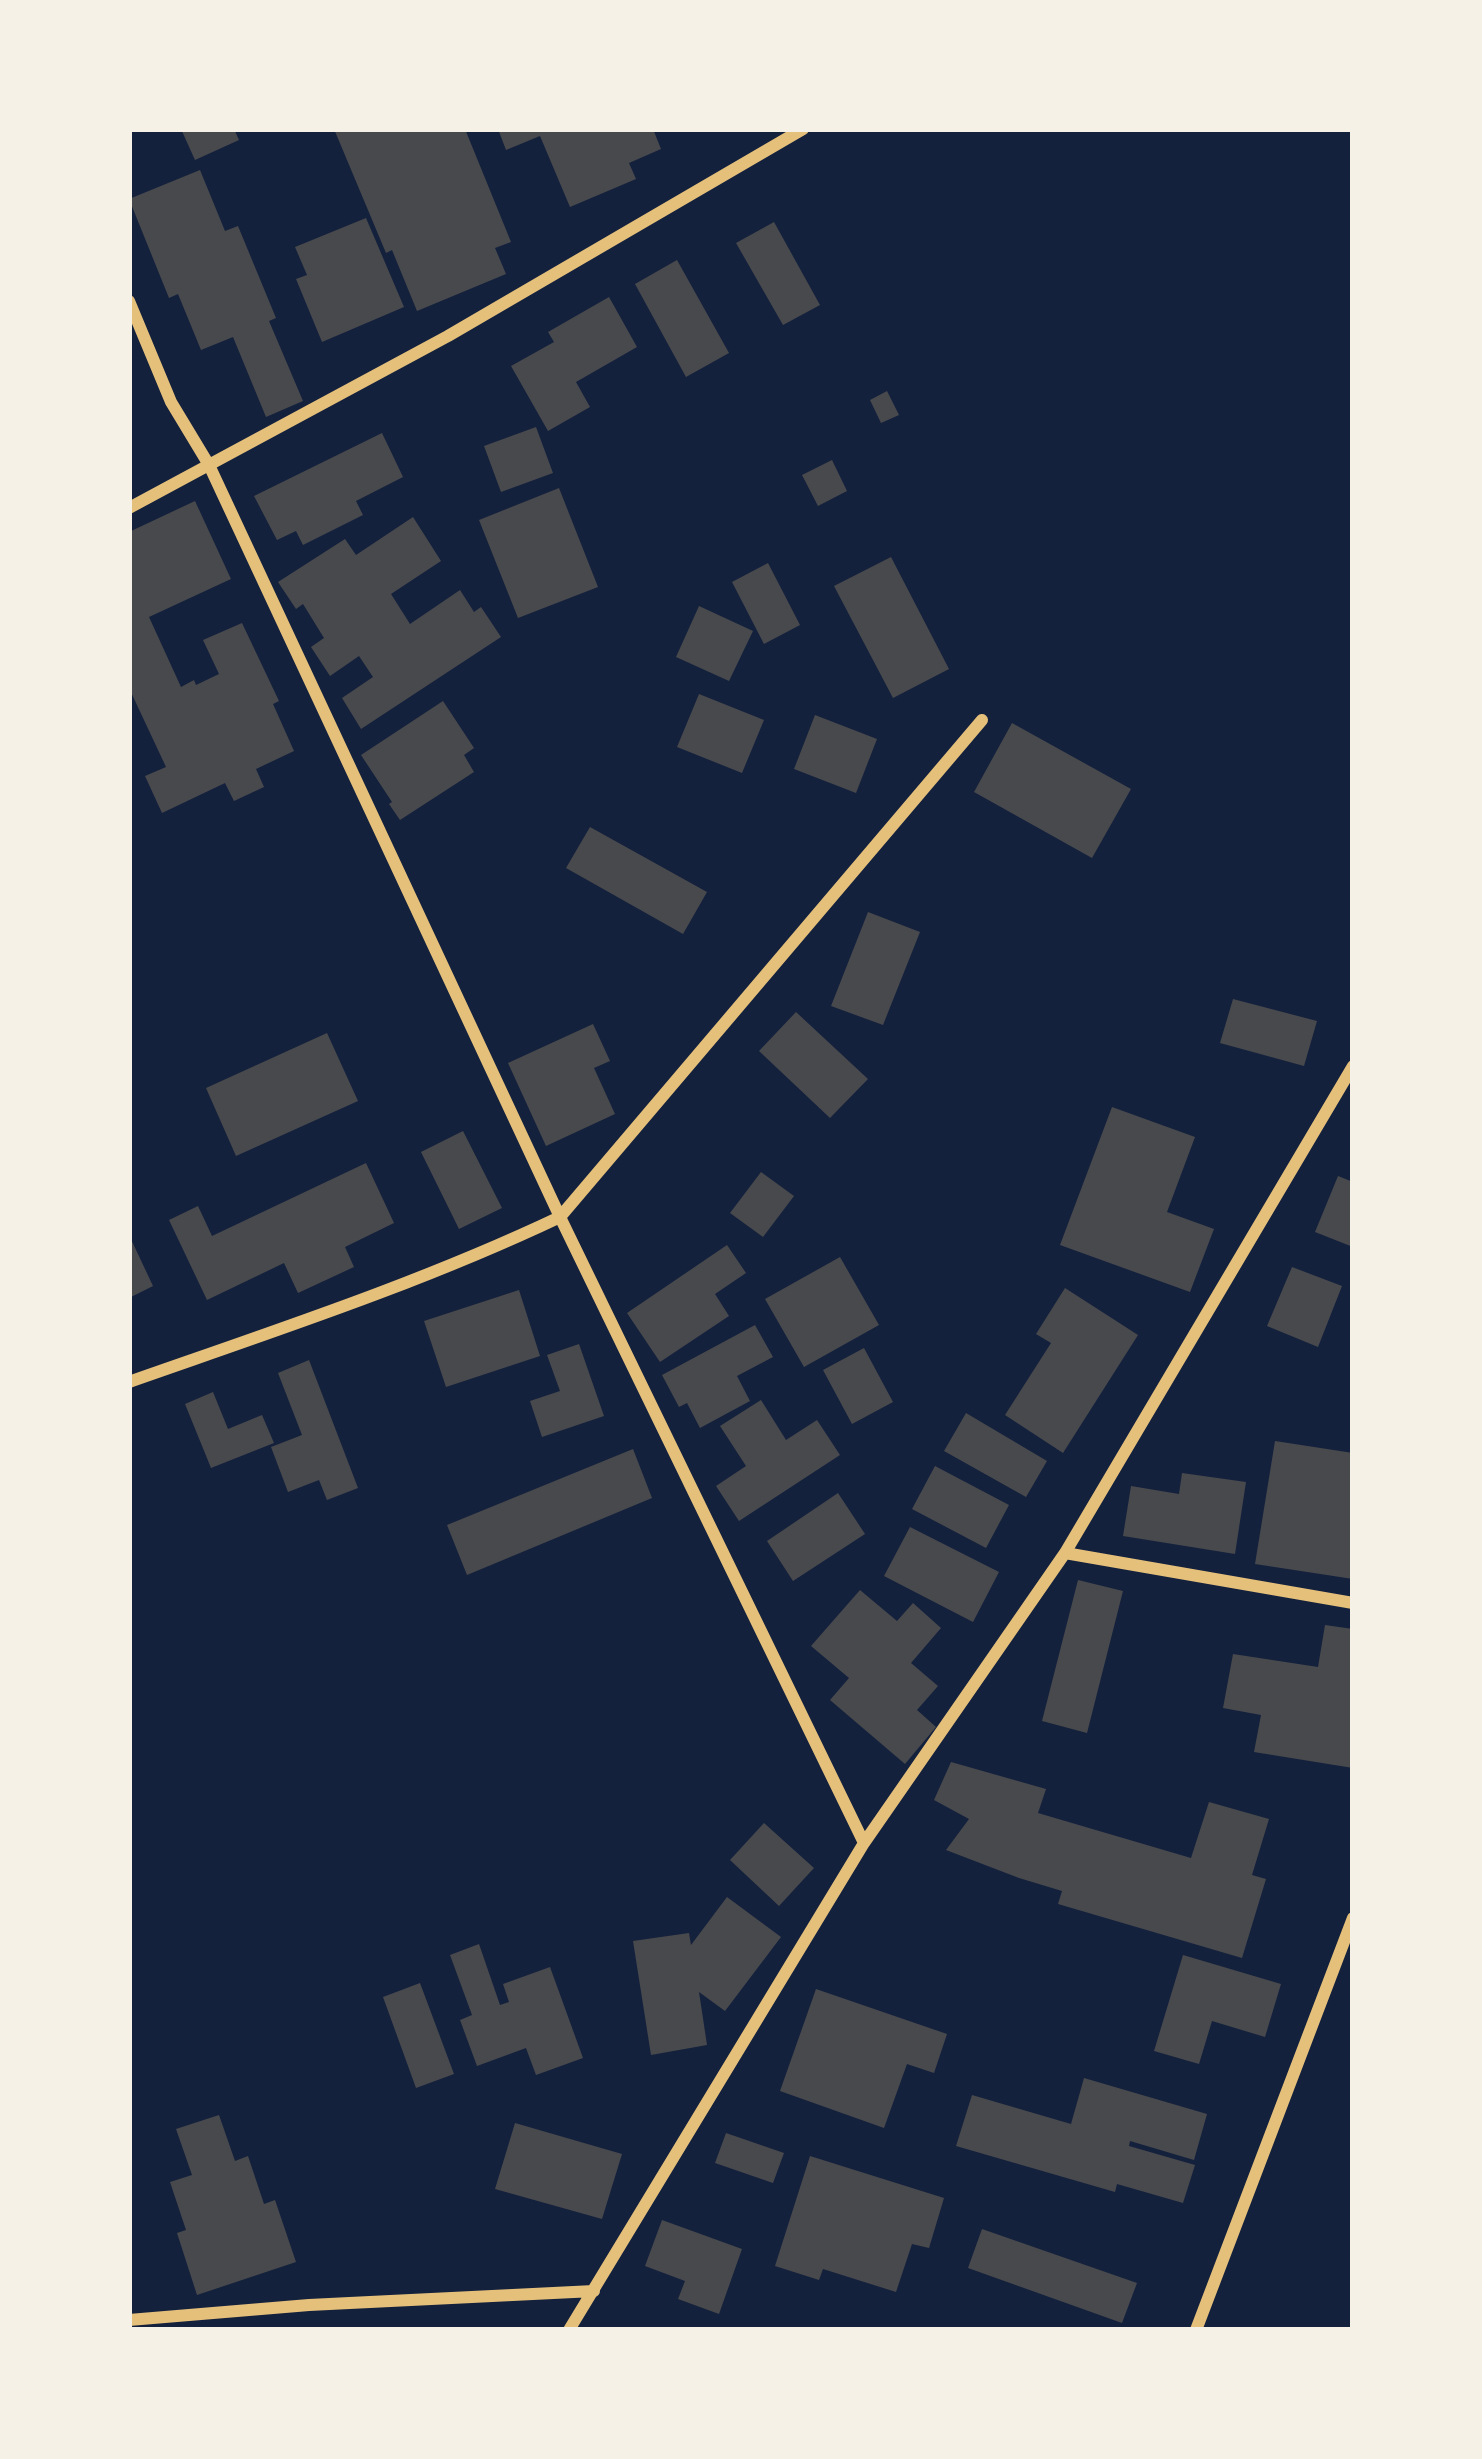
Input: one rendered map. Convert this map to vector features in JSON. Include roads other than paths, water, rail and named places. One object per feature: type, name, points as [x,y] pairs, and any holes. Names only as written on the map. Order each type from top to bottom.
[{"type":"street","points":[[129,508],[448,336],[803,129]]},
{"type":"street","points":[[129,301],[171,403],[209,465],[560,1217],[865,1843]]},
{"type":"street","points":[[129,1382],[483,1253],[560,1217],[982,720]]},
{"type":"street","points":[[568,2330],[865,1843],[1066,1553],[1353,1066]]},
{"type":"street","points":[[1066,1553],[1353,1603]]},
{"type":"street","points":[[1196,2330],[1353,1918]]},
{"type":"street","points":[[129,2320],[309,2305],[594,2291]]}]
